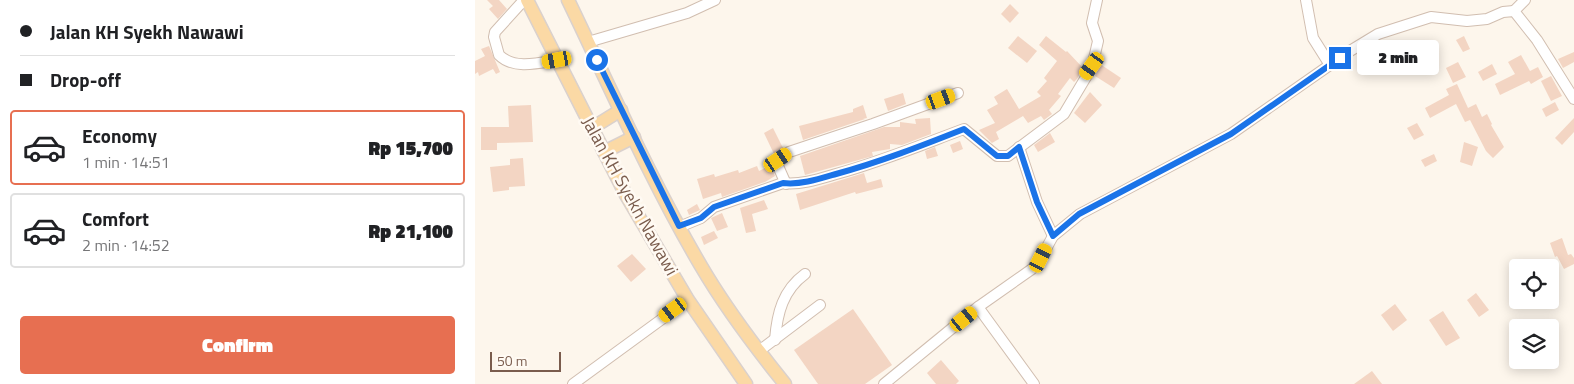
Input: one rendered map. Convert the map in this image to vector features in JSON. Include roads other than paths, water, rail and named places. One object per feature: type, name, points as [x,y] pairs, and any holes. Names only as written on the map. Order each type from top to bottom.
[{"type":"main road","name":"Jalan KH Syekh Nawawi","points":[[525,0],[626,195],[688,300],[746,384]]},
{"type":"main road","name":"Jalan KH Syekh Nawawi","points":[[568,0],[701,268],[759,351],[785,384]]},
{"type":"main road","points":[[592,128],[621,110]]},
{"type":"main road","points":[[604,152],[634,136]]},
{"type":"street","points":[[525,0],[495,32],[494,37],[499,55],[513,63],[537,63],[557,60]]},
{"type":"street","points":[[588,42],[687,13],[715,0]]},
{"type":"street","points":[[679,226],[701,218],[714,207],[786,184],[813,181],[876,163],[964,129],[997,156],[1008,156],[1065,114],[1092,66],[1098,40],[1092,23],[1097,0]]},
{"type":"street","points":[[1306,0],[1313,38],[1330,65]]},
{"type":"street","points":[[883,384],[978,307],[1032,269],[1041,258],[1053,236],[1079,214],[1231,134],[1330,65],[1379,34],[1413,21],[1431,17],[1467,21],[1487,19],[1503,12],[1514,11],[1525,0]]},
{"type":"street","points":[[1514,11],[1537,40],[1574,99]]},
{"type":"street","points":[[786,184],[778,166],[778,160],[789,152],[957,93]]},
{"type":"street","points":[[1019,147],[1037,202],[1053,236]]},
{"type":"street","points":[[775,340],[776,326],[786,293],[805,274]]},
{"type":"street","points":[[573,384],[688,300]]},
{"type":"street","points":[[759,351],[820,305]]},
{"type":"street","points":[[978,307],[1034,384]]}]
